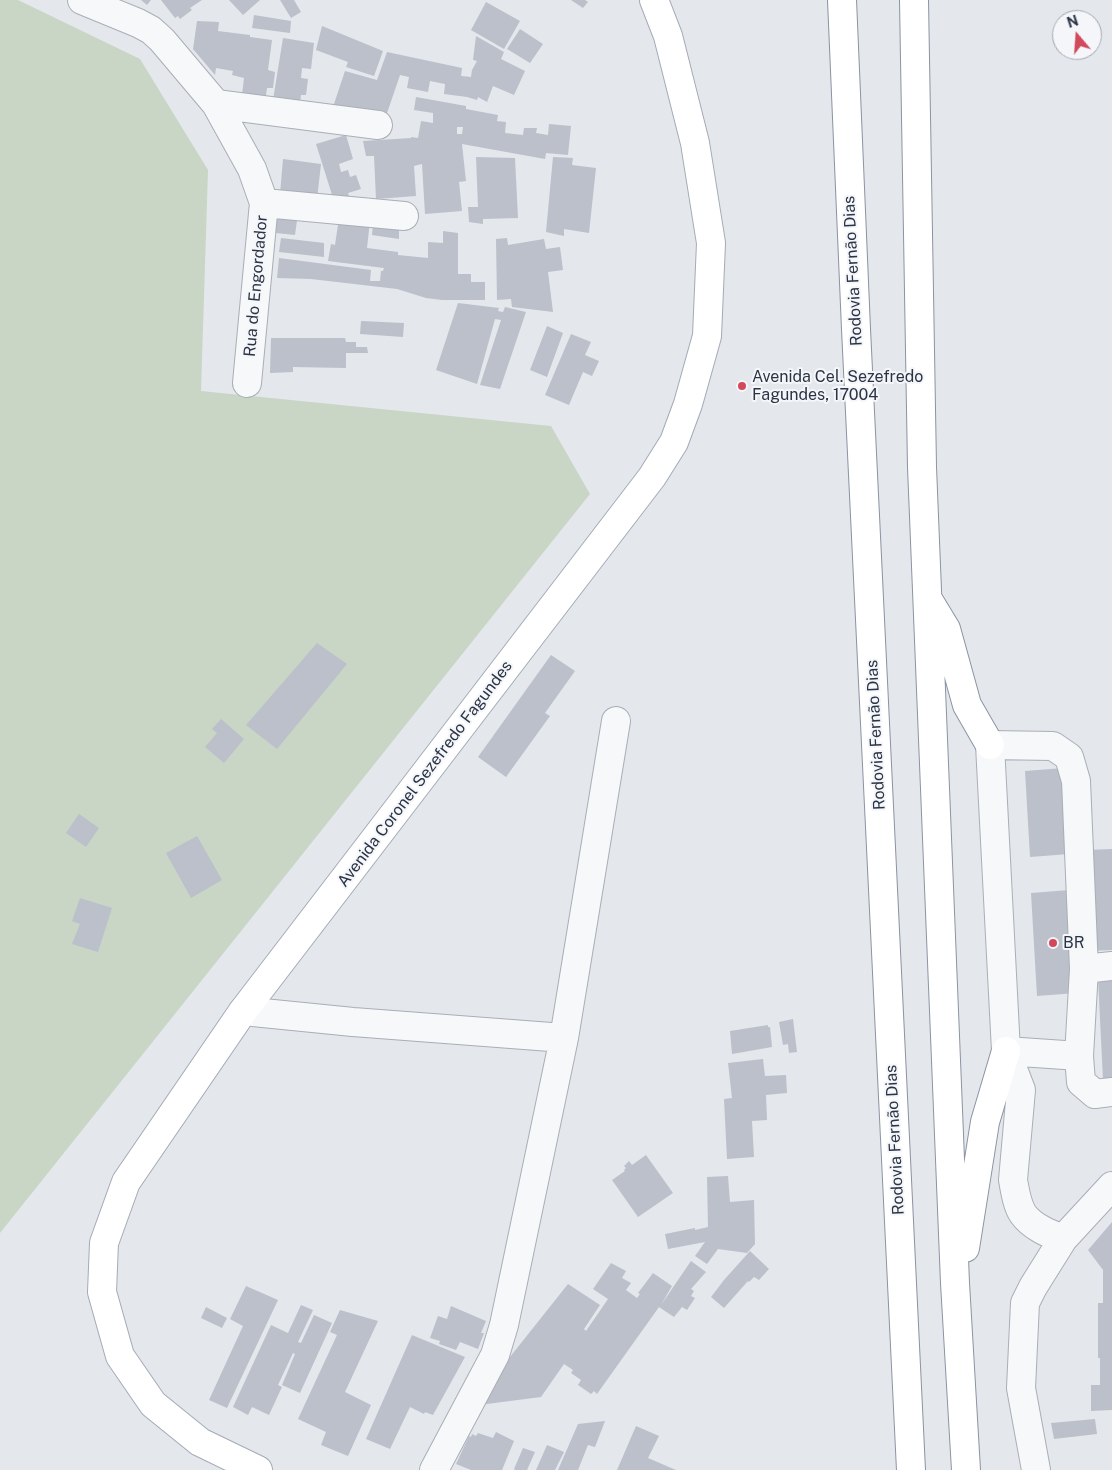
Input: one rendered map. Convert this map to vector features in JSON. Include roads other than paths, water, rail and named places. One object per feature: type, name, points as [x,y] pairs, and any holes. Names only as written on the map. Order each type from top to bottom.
[{"type":"main road","name":"Avenida Coronel Sezefredo Fagundes","points":[[258,1470],[200,1442],[154,1404],[120,1356],[102,1292],[104,1243],[126,1182],[243,1012],[652,477],[674,442],[688,404],[707,336],[712,243],[695,143],[668,36],[654,0]]},
{"type":"main road","name":"Rodovia Fernão Dias","points":[[842,0],[911,1470]]},
{"type":"main road","points":[[914,0],[922,457],[955,1283],[966,1470]]},
{"type":"main road","points":[[927,598],[946,629],[967,705],[990,745]]},
{"type":"main road","points":[[955,1283],[967,1239],[985,1122],[1006,1051]]},
{"type":"street","name":"Rua do Engordador","points":[[82,0],[151,30],[162,40],[216,104],[252,169],[264,204],[247,383]]},
{"type":"street","points":[[216,104],[378,125]]},
{"type":"street","points":[[264,204],[404,216]]},
{"type":"street","points":[[434,1470],[495,1356],[506,1316],[564,1038],[616,721]]},
{"type":"street","points":[[1063,1239],[1042,1230],[1023,1214],[1015,1193],[1013,1180],[1022,1090],[1006,1051],[990,745],[1053,746],[1069,757],[1076,781],[1084,969],[1079,1056],[1081,1082],[1095,1094],[1112,1092]]},
{"type":"street","points":[[1084,969],[1112,966]]},
{"type":"street","points":[[243,1012],[564,1038]]},
{"type":"street","points":[[1006,1051],[1079,1056]]},
{"type":"street","points":[[1036,1470],[1021,1388],[1025,1303],[1063,1239],[1112,1186]]},
{"type":"place","name":"Avenida Cel. Sezefredo Fagundes, 17004","points":[[742,386]]},
{"type":"place","name":"BR","points":[[1053,943]]}]
